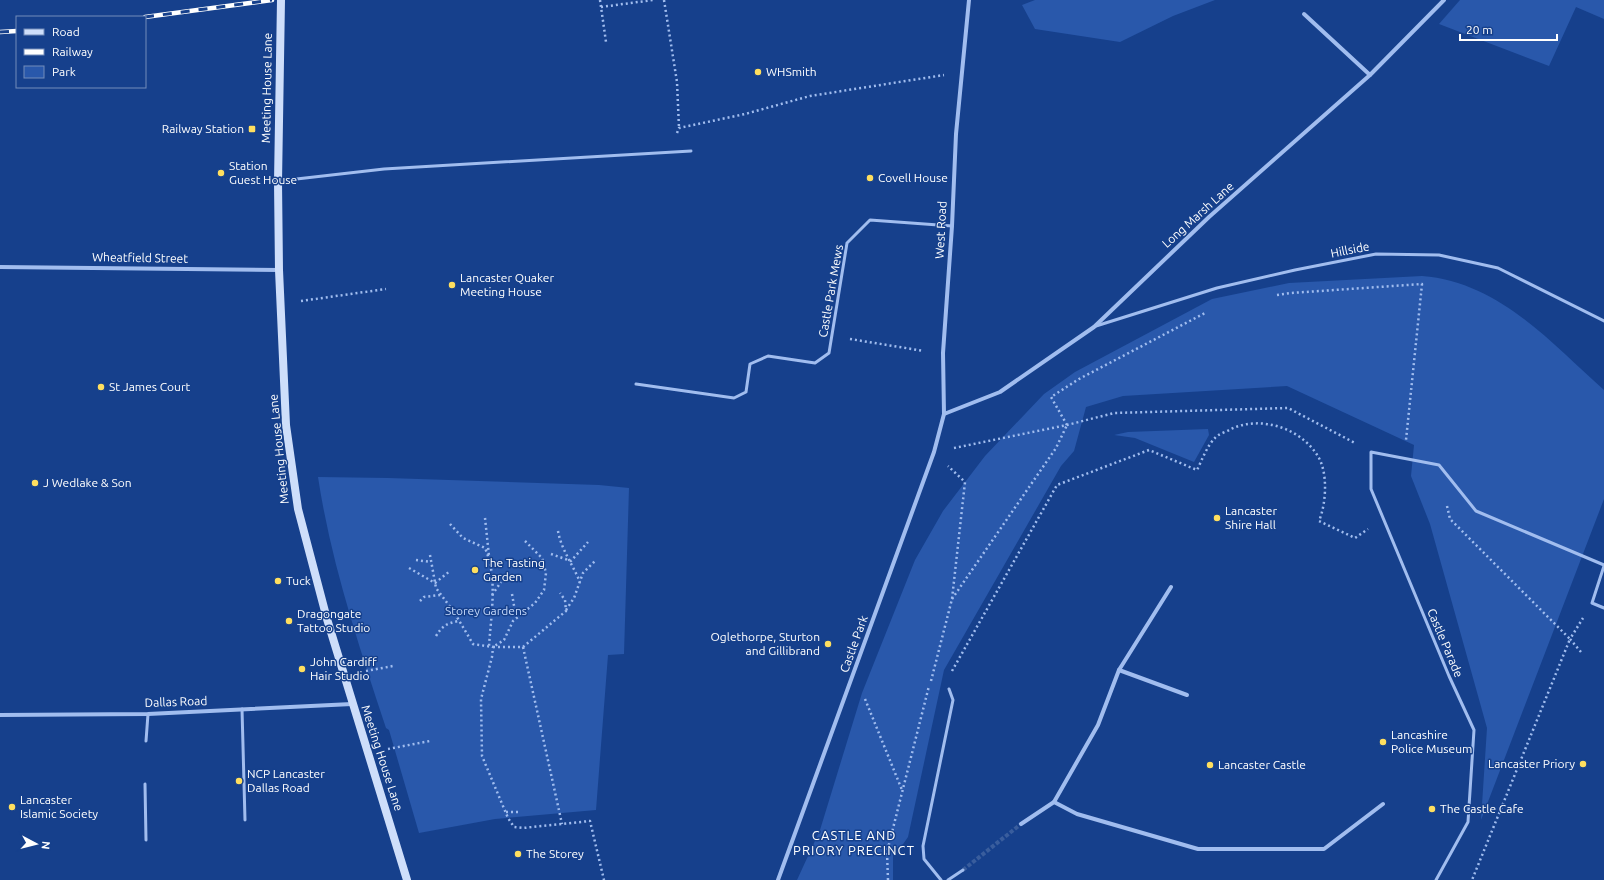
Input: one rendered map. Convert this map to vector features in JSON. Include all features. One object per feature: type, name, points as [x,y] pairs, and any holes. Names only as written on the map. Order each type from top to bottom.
[{"type":"street","name":"Meeting House Lane","points":[[281,0],[278,182],[279,270],[286,425],[298,509],[352,704],[407,880]]},
{"type":"street","name":"Long Marsh Lane","points":[[944,414],[1000,392],[1094,327],[1209,217],[1370,75],[1444,0]]},
{"type":"street","name":"West Road","points":[[944,414],[943,353],[952,226],[956,134],[968,1]]},
{"type":"street","points":[[1304,14],[1370,75]]},
{"type":"street","name":"Wheatfield Street","points":[[0,267],[279,270]]},
{"type":"street","name":"Castle Park","points":[[778,880],[934,452],[944,414]]},
{"type":"street","points":[[1021,824],[1054,802],[1098,725],[1119,670],[1171,587]]},
{"type":"street","points":[[1119,670],[1187,695]]},
{"type":"street","name":"Dallas Road","points":[[0,715],[148,714],[352,704]]},
{"type":"street","points":[[1054,802],[1076,814],[1198,849],[1324,849],[1383,804]]},
{"type":"lane","points":[[278,182],[384,170],[691,151]]},
{"type":"lane","name":"Castle Park Mews","points":[[636,384],[734,398],[746,392],[750,364],[768,356],[815,363],[829,353],[846,243],[870,220],[952,226]]},
{"type":"lane","name":"Hillside","points":[[1094,327],[1217,288],[1295,270],[1376,254],[1439,255],[1498,268],[1604,321]]},
{"type":"lane","points":[[1371,452],[1404,457],[1439,465],[1476,511],[1604,565],[1592,603],[1604,608]]},
{"type":"lane","name":"Castle Parade","points":[[1371,452],[1371,489],[1449,676],[1474,730],[1468,822],[1436,880]]},
{"type":"lane","points":[[941,880],[924,859],[923,846],[953,700],[948,689]]},
{"type":"lane","points":[[242,709],[245,820]]},
{"type":"lane","points":[[146,741],[148,714]]},
{"type":"lane","points":[[145,784],[146,840]]},
{"type":"lane","points":[[948,880],[963,870]]},
{"type":"path","points":[[600,0],[606,42]]},
{"type":"path","points":[[601,7],[653,0]]},
{"type":"path","points":[[664,0],[677,82],[679,128],[671,152]]},
{"type":"path","points":[[679,128],[745,114],[810,96],[961,72]]},
{"type":"path","points":[[1276,296],[1291,293],[1422,284],[1404,457]]},
{"type":"path","points":[[319,300],[386,289]]},
{"type":"path","points":[[1067,426],[1051,397],[1079,379],[1208,312]]},
{"type":"path","points":[[832,335],[943,353]]},
{"type":"path","points":[[934,452],[1067,426],[1114,413],[1288,408],[1371,452]]},
{"type":"path","points":[[948,689],[952,670],[1057,485],[1149,450],[1197,470],[1215,437],[1243,424],[1272,424],[1300,436],[1319,458],[1326,486],[1322,513],[1319,521],[1355,538]]},
{"type":"path","points":[[952,599],[1056,448],[1067,426]]},
{"type":"path","points":[[888,880],[887,852],[952,599],[965,482],[934,452]]},
{"type":"path","points":[[1447,503],[1450,518],[1570,639],[1581,652]]},
{"type":"path","points":[[485,518],[490,558],[492,596],[489,646]]},
{"type":"path","points":[[450,524],[463,538],[485,548],[490,558]]},
{"type":"path","points":[[558,531],[560,542],[571,561],[580,582]]},
{"type":"path","points":[[493,647],[504,640],[513,621],[535,603],[544,590],[546,573],[542,558],[526,541]]},
{"type":"path","points":[[571,561],[588,542]]},
{"type":"path","points":[[551,554],[571,561]]},
{"type":"path","points":[[430,555],[436,588],[473,644],[493,647],[523,647],[566,611],[583,573],[595,561]]},
{"type":"path","points":[[416,560],[431,562]]},
{"type":"path","points":[[409,568],[434,583]]},
{"type":"path","points":[[434,583],[450,571]]},
{"type":"path","points":[[492,596],[501,582]]},
{"type":"path","points":[[560,593],[565,600],[566,611]]},
{"type":"path","points":[[420,601],[424,597],[440,594]]},
{"type":"path","points":[[512,594],[517,618]]},
{"type":"path","points":[[1472,880],[1570,639],[1592,603]]},
{"type":"path","points":[[436,636],[442,627],[449,622],[459,621]]},
{"type":"path","points":[[493,647],[492,657],[481,699],[482,756],[506,812],[514,827],[523,828],[590,821],[604,880]]},
{"type":"path","points":[[523,647],[562,824]]},
{"type":"path","points":[[367,671],[393,666]]},
{"type":"path","points":[[854,672],[902,790]]},
{"type":"path","points":[[394,748],[430,741]]},
{"type":"path","points":[[506,812],[518,812]]},
{"type":"green space","points":[[1035,0],[1215,0],[1173,16],[1120,42],[1035,29],[1022,5]]},
{"type":"green space","points":[[1460,0],[1604,0],[1604,19],[1576,7],[1549,66],[1439,24]]},
{"type":"green space","points":[[1422,276],[1450,281],[1475,290],[1499,302],[1522,317],[1543,334],[1604,390],[1604,499],[1481,820],[1487,728],[1430,524],[1411,476],[1414,445],[1287,386],[1123,396],[1086,407],[1074,451],[1061,466],[944,670],[908,837],[901,847],[893,848],[893,880],[797,880],[820,830],[862,693],[915,560],[943,511],[985,456],[1044,394],[1075,372],[1212,299],[1289,283]]},
{"type":"green space","points":[[1208,429],[1209,435],[1194,462],[1135,438],[1114,435],[1128,432]]},
{"type":"green space","name":"Storey Gardens","points":[[318,477],[599,485],[629,488],[624,654],[608,655],[596,810],[495,819],[419,833],[389,730],[386,728],[338,573],[330,541]]},
{"type":"tunnel","points":[[963,870],[1021,824]]},
{"type":"railway","points":[[146,17],[272,0]]},
{"type":"railway","points":[[0,32],[16,31]]},
{"type":"place","name":"WHSmith","points":[[758,72]]},
{"type":"place","name":"Railway Station","points":[[252,129]]},
{"type":"place","name":"Station Guest House","points":[[221,173]]},
{"type":"place","name":"Covell House","points":[[870,178]]},
{"type":"place","name":"Lancaster Quaker Meeting House","points":[[452,285]]},
{"type":"place","name":"St James Court","points":[[101,387]]},
{"type":"place","name":"J Wedlake & Son","points":[[35,483]]},
{"type":"place","name":"Lancaster Shire Hall","points":[[1217,518]]},
{"type":"place","name":"The Tasting Garden","points":[[475,570]]},
{"type":"place","name":"Tuck","points":[[278,581]]},
{"type":"place","name":"Dragongate Tattoo Studio","points":[[289,621]]},
{"type":"place","name":"Oglethorpe, Sturton and Gillibrand","points":[[828,644]]},
{"type":"place","name":"John Cardiff Hair Studio","points":[[302,669]]},
{"type":"place","name":"Lancashire Police Museum","points":[[1383,742]]},
{"type":"place","name":"Lancaster Priory","points":[[1583,764]]},
{"type":"place","name":"Lancaster Castle","points":[[1210,765]]},
{"type":"place","name":"NCP Lancaster Dallas Road","points":[[239,781]]},
{"type":"place","name":"Lancaster Islamic Society","points":[[12,807]]},
{"type":"place","name":"The Castle Cafe","points":[[1432,809]]},
{"type":"place","name":"The Storey","points":[[518,854]]},
{"type":"district","name":"CASTLE AND PRIORY PRECINCT","points":[[854,842]]}]
